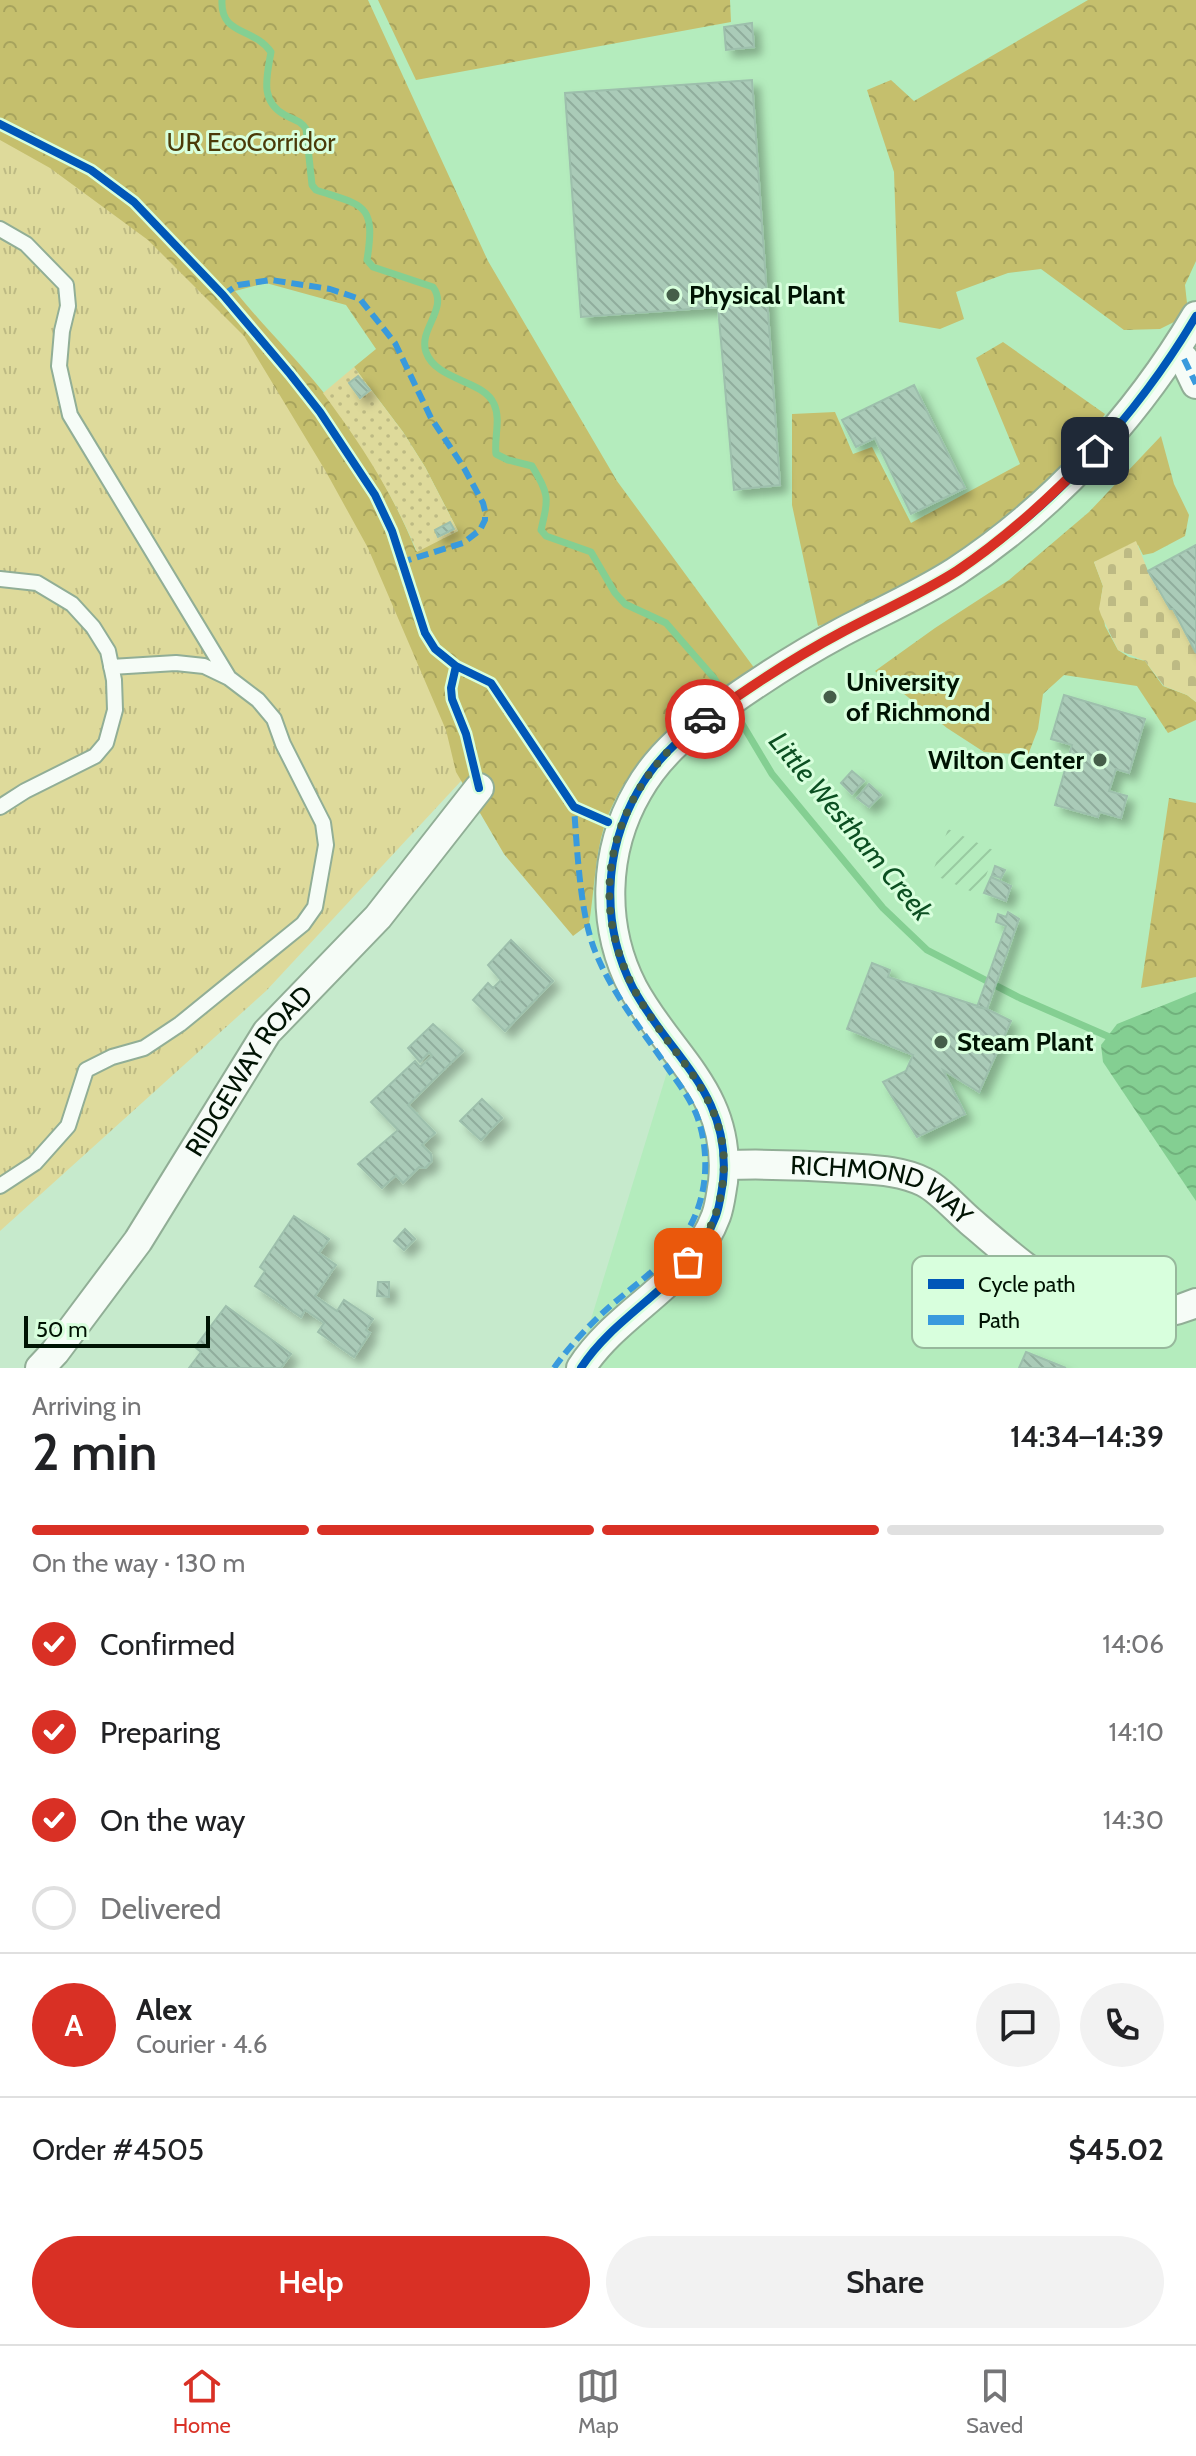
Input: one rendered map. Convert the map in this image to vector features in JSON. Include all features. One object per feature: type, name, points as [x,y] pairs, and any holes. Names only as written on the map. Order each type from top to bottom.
[{"type":"street","points":[[581,1368],[606,1336],[678,1272],[702,1245],[718,1212],[725,1165],[722,1135],[710,1103],[698,1080],[645,1006],[625,968],[612,923],[610,897],[615,847],[626,812],[666,751],[709,716],[757,682],[841,632],[926,589],[985,551],[1051,496],[1111,434],[1157,376],[1196,316]]},
{"type":"street","name":"RIDGEWAY ROAD","points":[[40,1368],[138,1241],[267,1032],[378,917],[479,788]]},
{"type":"street","name":"RICHMOND WAY","points":[[725,1165],[795,1165],[889,1171],[926,1183],[1010,1256]]},
{"type":"street","name":"RICHMOND WAY","points":[[1176,1311],[1196,1303]]},
{"type":"lane","points":[[0,229],[26,244],[66,285],[68,306],[59,366],[70,415],[229,678]]},
{"type":"lane","points":[[0,579],[37,583],[72,604],[93,627],[108,651],[115,710],[106,743],[95,756],[0,807]]},
{"type":"lane","points":[[0,1186],[35,1163],[68,1126],[86,1070],[112,1057],[144,1048],[180,1024],[303,924],[315,907],[326,845],[323,823],[283,744],[274,719],[258,700],[229,678],[204,666],[176,663],[111,667]]},
{"type":"shaded area","name":"University of Richmond","points":[[0,0],[1196,0],[1196,1368],[576,1368],[668,1069],[636,1019],[585,925]]},
{"type":"shaded area","points":[[948,829],[995,851],[979,895],[932,874]]},
{"type":"green space","name":"UR EcoCorridor","points":[[0,0],[368,0],[488,261],[617,481],[755,669],[686,717],[665,735],[629,776],[615,800],[601,838],[589,924],[573,936],[504,854],[456,772],[446,730],[368,548],[244,336],[148,240],[50,168],[0,140]],"holes":[[[266,283],[346,305],[376,349],[354,367],[403,432],[458,531],[416,551],[387,489],[351,430],[324,393],[235,291]]]},
{"type":"green space","points":[[378,0],[730,0],[731,22],[416,80]]},
{"type":"green space","points":[[1088,0],[1196,0],[1196,261],[1185,285],[1187,303],[1176,321],[1160,329],[1124,330],[1041,269],[1008,273],[956,292],[964,319],[940,329],[899,322],[894,172],[867,90],[891,80],[914,101]]},
{"type":"green space","points":[[0,119],[263,329],[477,759],[462,780],[266,991],[0,1231]]},
{"type":"green space","points":[[1003,342],[1105,414],[1077,459],[986,537],[858,614],[818,626],[792,505],[792,414],[835,412],[853,454],[872,447],[911,523],[1020,464],[976,358]]},
{"type":"green space","points":[[354,367],[403,432],[458,531],[417,552],[375,469],[323,393]]},
{"type":"green space","points":[[1161,436],[1174,484],[1189,515],[1185,536],[1153,553],[1143,555],[1138,545],[1094,562],[1103,586],[1101,599],[1105,626],[1118,650],[1145,661],[1163,686],[1196,702],[1196,720],[1168,733],[1137,686],[1064,675],[1043,694],[1038,729],[1028,755],[984,752],[947,728],[875,671],[1009,580],[1089,512]]},
{"type":"green space","points":[[1136,541],[1148,571],[1196,653],[1196,702],[1164,686],[1145,661],[1118,650],[1101,615],[1099,609],[1103,586],[1094,562]]},
{"type":"green space","points":[[1169,798],[1196,803],[1196,977],[1141,988]]},
{"type":"water","points":[[1196,992],[1196,1201],[1103,1062],[1101,1045],[1117,1024]]},
{"type":"building","points":[[752,23],[754,47],[726,50],[724,27]]},
{"type":"building","name":"Physical Plant","points":[[752,80],[780,485],[734,490],[718,307],[581,317],[565,93]]},
{"type":"building","points":[[358,376],[370,390],[360,398],[349,383]]},
{"type":"building","points":[[914,385],[965,488],[911,514],[875,438],[856,447],[842,420]]},
{"type":"building","points":[[450,522],[454,529],[438,537],[435,530]]},
{"type":"building","points":[[1196,545],[1196,653],[1148,571]]},
{"type":"building","name":"Wilton Center","points":[[1064,695],[1145,719],[1129,773],[1116,769],[1109,791],[1127,796],[1121,818],[1100,812],[1098,817],[1055,805],[1072,745],[1051,739]]},
{"type":"building","points":[[852,771],[864,781],[852,794],[841,783]]},
{"type":"building","points":[[869,784],[881,795],[869,807],[857,798]]},
{"type":"building","points":[[995,866],[1005,870],[1001,878],[992,875]]},
{"type":"building","points":[[991,877],[1011,886],[1006,901],[984,893]]},
{"type":"building","points":[[1008,912],[1019,919],[987,1009],[977,1007],[1006,926],[996,922],[998,914],[1006,917]]},
{"type":"building","points":[[511,940],[553,981],[505,1031],[473,1000],[488,983],[493,988],[501,980],[488,965]]},
{"type":"building","name":"Steam Plant","points":[[872,963],[890,970],[888,977],[987,1009],[1011,1021],[979,1092],[943,1070],[965,1114],[917,1137],[883,1082],[906,1071],[913,1055],[847,1029]]},
{"type":"building","points":[[433,1024],[463,1051],[408,1105],[435,1133],[422,1145],[431,1154],[432,1161],[425,1168],[419,1167],[403,1183],[396,1175],[382,1188],[358,1164],[398,1130],[371,1102],[415,1061],[420,1067],[432,1056],[429,1052],[420,1062],[408,1048]]},
{"type":"building","points":[[482,1099],[502,1118],[481,1140],[460,1121]]},
{"type":"building","points":[[294,1216],[329,1239],[319,1253],[336,1265],[315,1296],[337,1311],[344,1300],[373,1319],[366,1330],[370,1333],[354,1357],[318,1332],[324,1323],[305,1310],[301,1317],[255,1286],[265,1271],[260,1267]]},
{"type":"building","points":[[405,1229],[415,1239],[404,1250],[394,1241]]},
{"type":"building","points":[[378,1282],[389,1282],[389,1297],[377,1296]]},
{"type":"building","points":[[226,1306],[291,1354],[281,1368],[189,1368],[201,1352],[195,1347]]},
{"type":"building","points":[[1026,1352],[1066,1368],[1019,1368]]},
{"type":"waterway","name":"Little Westham Creek","points":[[222,0],[226,20],[256,38],[271,52],[268,95],[277,109],[306,129],[312,185],[316,190],[356,204],[367,217],[370,227],[367,260],[373,267],[433,287],[438,303],[426,335],[426,352],[439,369],[489,396],[497,416],[496,454],[532,466],[542,483],[546,502],[541,530],[546,536],[591,552],[625,604],[666,623],[714,678],[726,697]]},
{"type":"waterway","name":"Little Westham Creek","points":[[732,707],[772,774],[883,908],[927,950],[1020,998],[1114,1039]]},
{"type":"marked path","points":[[223,295],[238,285],[271,280],[330,289],[360,299],[395,343],[431,418],[464,468],[485,511],[480,530],[463,543],[402,562]]},
{"type":"marked path","points":[[1184,359],[1196,384]]},
{"type":"marked path","points":[[554,1368],[593,1322],[662,1262],[681,1240],[700,1202],[705,1173],[704,1144],[694,1110],[681,1086],[619,997],[595,951],[583,900],[574,807]]},
{"type":"cycle path","points":[[0,124],[91,170],[134,202],[223,295],[320,412],[375,495],[392,531],[425,633],[435,649],[456,666],[452,699],[466,734],[479,788]]},
{"type":"cycle path","points":[[581,1368],[614,1329],[690,1260],[716,1216],[723,1182],[723,1151],[718,1124],[708,1100],[633,988],[615,940],[610,889],[613,863],[626,814],[638,791],[656,764],[678,742],[728,703],[813,648],[955,572],[1026,519],[1090,458],[1120,424],[1173,353],[1196,316]]},
{"type":"cycle path","points":[[456,666],[491,683],[574,807],[608,822]]},
{"type":"way so far","points":[[688,1262],[702,1245],[718,1212],[725,1165],[724,1144],[720,1126],[698,1080],[633,988],[617,945],[610,897],[615,847],[626,812],[666,751],[705,719]]},
{"type":"place","name":"Physical Plant","points":[[673,295]]},
{"type":"place","name":"University of Richmond","points":[[830,697]]},
{"type":"place","name":"Wilton Center","points":[[1100,760]]},
{"type":"place","name":"Steam Plant","points":[[941,1042]]},
{"type":"route","points":[[705,719],[779,668],[956,571],[1051,496],[1095,451]]}]
